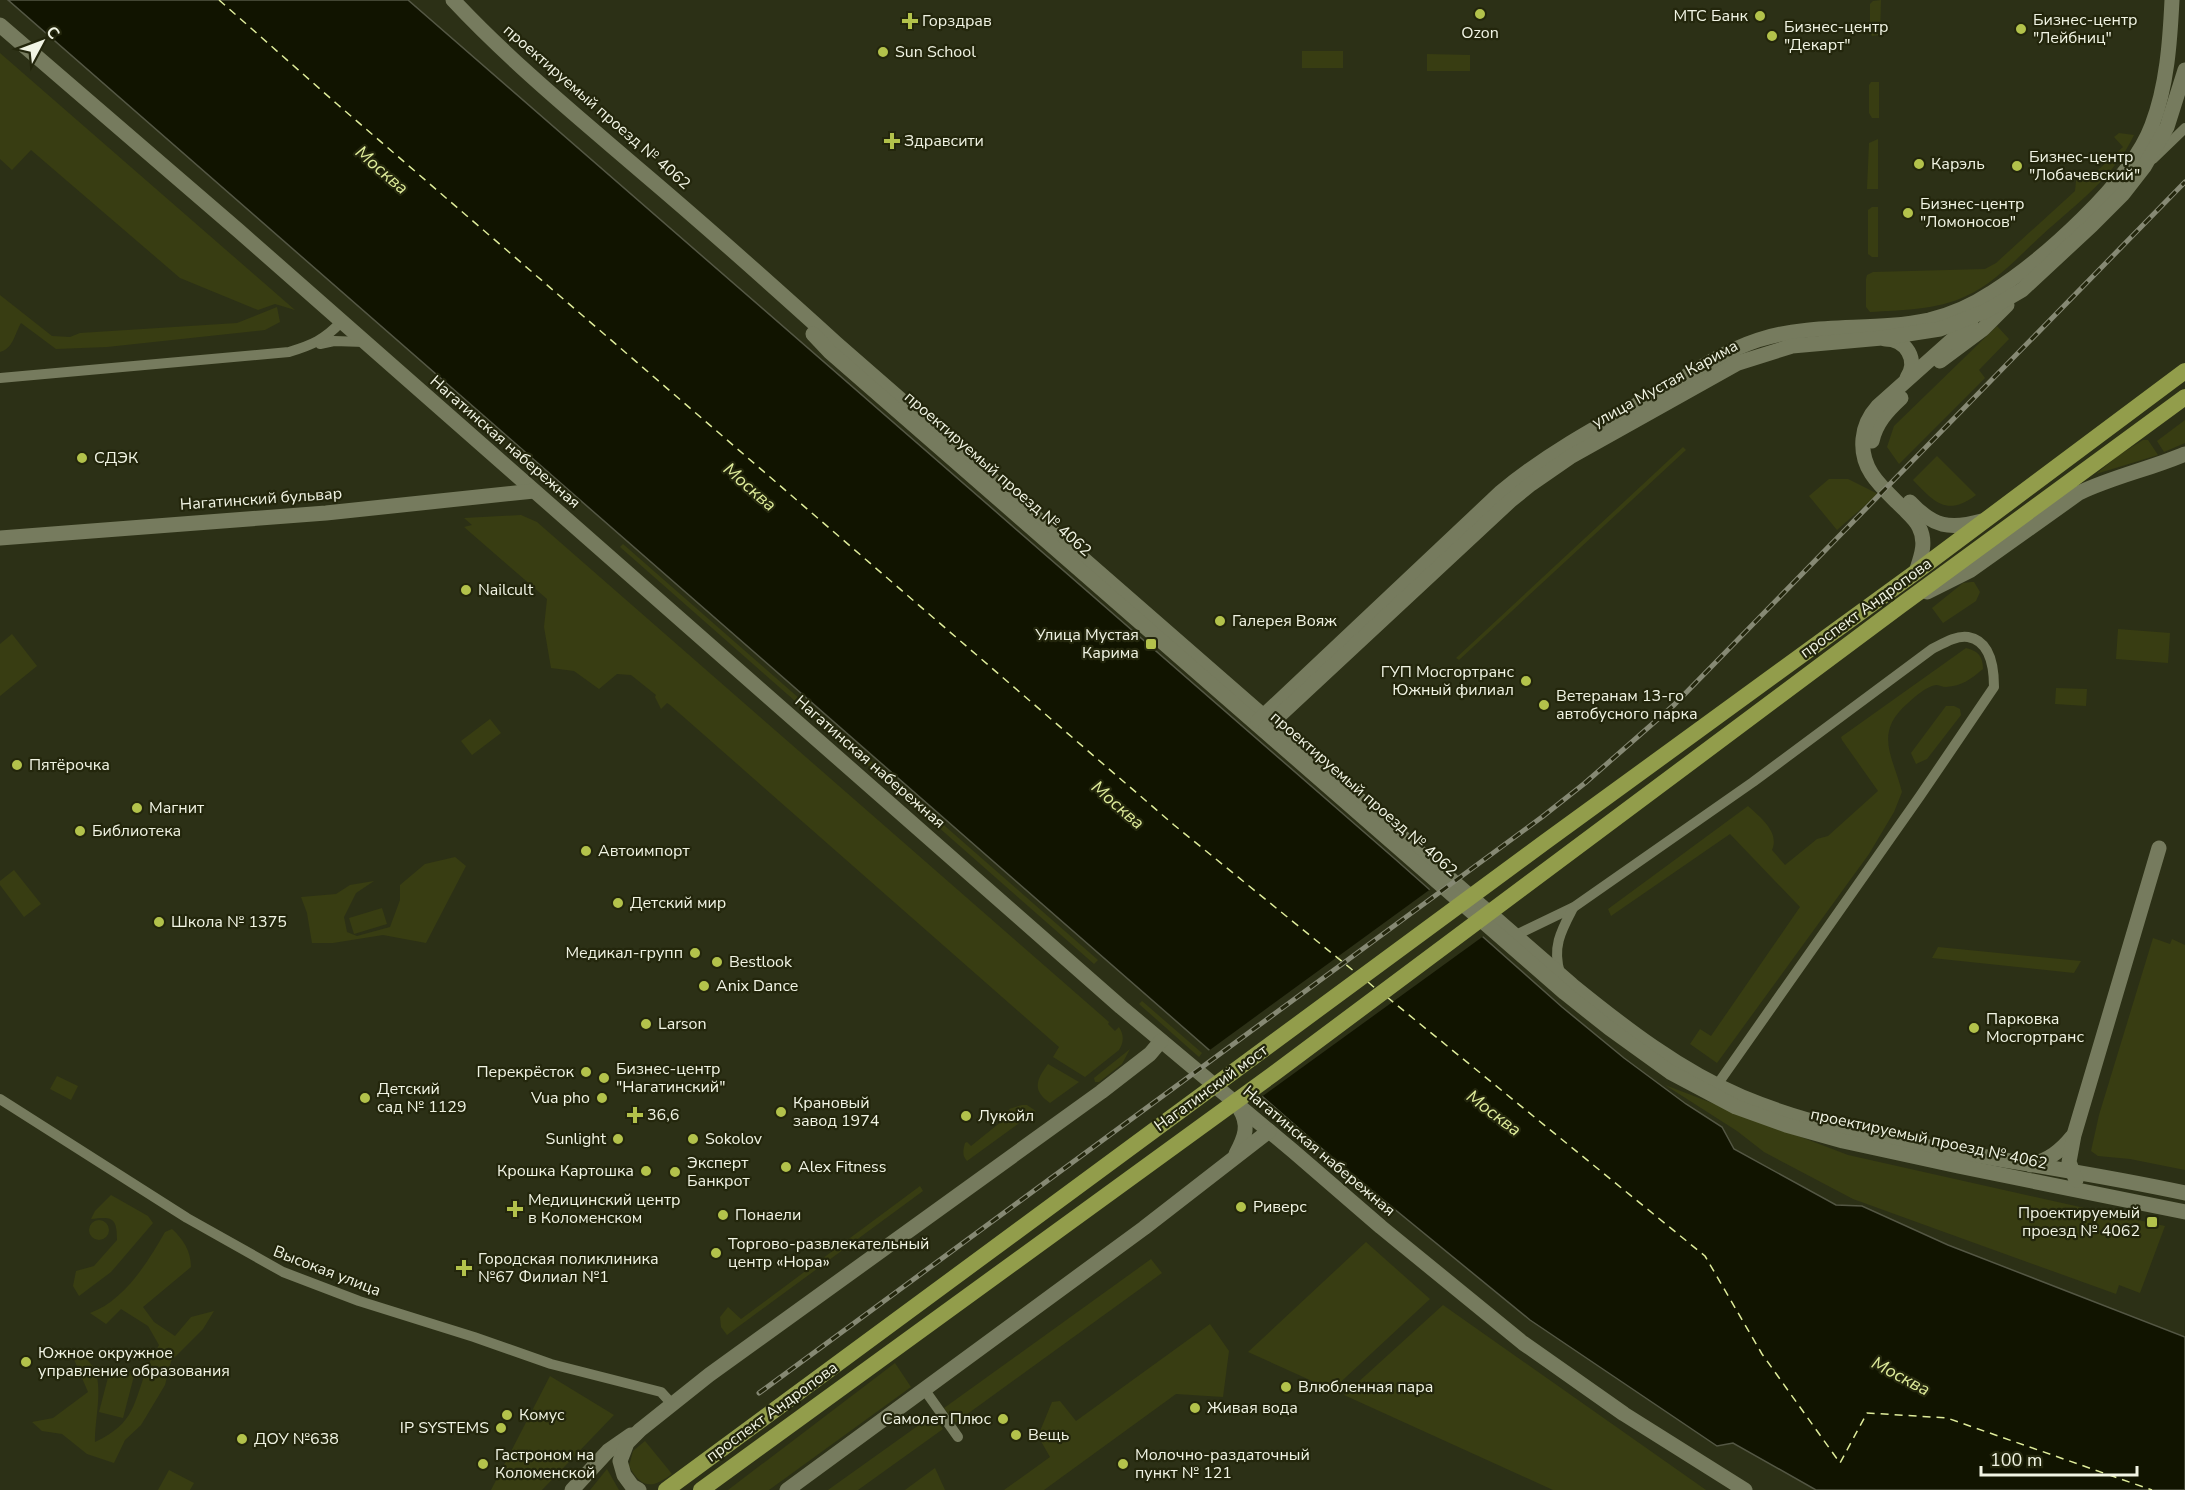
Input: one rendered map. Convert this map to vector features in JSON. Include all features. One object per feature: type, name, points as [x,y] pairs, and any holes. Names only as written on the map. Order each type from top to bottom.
[{"type":"main road","points":[[2138,163],[2152,125],[2168,56],[2172,0]]},
{"type":"main road","name":"проектируемый проезд № 4062","points":[[455,1],[595,131],[720,238],[830,352],[1560,973],[1662,1053],[1717,1085],[1790,1115],[1845,1131],[2185,1193]]},
{"type":"main road","name":"Нагатинская набережная","points":[[0,25],[517,475],[1161,1041],[1417,1257],[1523,1343],[1624,1414],[1743,1490]]},
{"type":"main road","points":[[2138,163],[2167,127],[2184,80]]},
{"type":"main road","name":"улица Мустая Карима","points":[[1264,723],[1501,492],[1541,461],[1724,355],[1757,341],[1811,330],[1930,320],[1971,304],[2022,272],[2138,163]]},
{"type":"main road","name":"улица Мустая Карима","points":[[1986,311],[2022,290],[2100,217],[2123,194],[2138,163]]},
{"type":"main road","points":[[1916,572],[1924,550],[1920,528],[1877,482],[1866,466],[1863,445],[1869,416],[1950,332],[1986,311],[2022,272]]},
{"type":"main road","points":[[1987,520],[1963,526],[1941,525],[1930,520],[1875,465],[1870,446],[1883,416],[1948,354],[1983,328],[2022,290]]},
{"type":"main road","points":[[1930,320],[1950,332],[1953,345],[1948,354]]},
{"type":"main road","name":"улица Мустая Карима","points":[[1264,723],[1510,501],[1570,457],[1738,363],[1792,346],[1950,332]]},
{"type":"main road","points":[[1882,338],[1898,342],[1910,354],[1913,366],[1906,380]]},
{"type":"main road","name":"проспект Андропова","points":[[1545,842],[1987,520],[2185,371]]},
{"type":"main road","name":"проспект Андропова","points":[[1557,861],[2185,397]]},
{"type":"main road","points":[[1900,606],[1971,570],[2079,493],[2185,454]]},
{"type":"main road","points":[[494,495],[504,489],[517,475]]},
{"type":"main road","name":"Нагатинский бульвар","points":[[0,538],[326,513],[534,490]]},
{"type":"main road","name":"проектируемый проезд № 4062","points":[[1264,723],[1565,993],[1670,1072],[1736,1107],[1815,1134],[1958,1166],[2185,1212]]},
{"type":"main road","name":"Нагатинский мост","points":[[878,1334],[1545,842]]},
{"type":"main road","points":[[2089,1192],[2080,1186],[2072,1173],[2069,1162],[2074,1135],[2159,848]]},
{"type":"main road","name":"Нагатинский мост","points":[[890,1351],[1272,1075],[1557,861]]},
{"type":"main road","points":[[572,1490],[613,1447],[970,1185],[1082,1106],[1150,1054],[1161,1041]]},
{"type":"main road","points":[[1233,1159],[1247,1129],[1245,1117],[1237,1105]]},
{"type":"main road","points":[[787,1490],[1135,1235],[1269,1131]]},
{"type":"main road","points":[[2029,1165],[2047,1160],[2062,1149],[2074,1135]]},
{"type":"main road","points":[[2074,1135],[2076,1149],[2082,1161],[2092,1172],[2102,1177]]},
{"type":"main road","name":"проспект Андропова","points":[[665,1489],[878,1334]]},
{"type":"main road","name":"проспект Андропова","points":[[702,1490],[890,1351]]},
{"type":"main road","points":[[639,1430],[627,1443],[620,1461],[624,1475],[632,1486],[639,1490]]},
{"type":"street","points":[[2168,56],[2172,72],[2184,80]]},
{"type":"street","name":"улица Мустая Карима","points":[[2138,163],[2185,128]]},
{"type":"street","points":[[311,345],[327,336],[341,322]]},
{"type":"street","points":[[0,378],[289,352],[333,341],[364,342]]},
{"type":"street","points":[[1516,935],[1574,907],[1753,782],[1932,649],[1950,640],[1967,637],[1982,645],[1990,654],[1994,672],[1994,687],[1717,1085]]},
{"type":"street","points":[[1560,973],[1556,950],[1563,927],[1574,907]]},
{"type":"street","name":"Высокая улица","points":[[0,1100],[187,1218],[283,1272],[358,1300],[551,1364],[661,1392],[672,1404]]},
{"type":"street","points":[[924,1389],[958,1437]]},
{"type":"green space","points":[[1881,0],[1880,35],[1872,36],[1870,4]]},
{"type":"green space","points":[[1302,51],[1343,51],[1343,68],[1302,68]]},
{"type":"green space","points":[[0,53],[295,310],[275,304],[258,310],[180,278],[31,150],[12,170],[0,159]]},
{"type":"green space","points":[[1427,54],[1470,55],[1470,71],[1427,71]]},
{"type":"green space","points":[[1871,82],[1879,82],[1879,118],[1872,118],[1869,113],[1869,85]]},
{"type":"green space","points":[[2119,133],[2134,135],[2126,150],[2105,177],[2005,269],[1977,291],[1955,301],[1931,307],[1870,312],[1866,307],[1866,279],[1867,275],[1873,272],[1985,269],[1996,263],[2075,191],[2076,181],[2081,176],[2086,181],[2123,147],[2114,137]]},
{"type":"green space","points":[[1878,139],[1878,189],[1867,189],[1869,143]]},
{"type":"green space","points":[[1878,207],[1878,257],[1868,254],[1868,210]]},
{"type":"green space","points":[[0,295],[52,336],[70,337],[80,333],[237,323],[277,307],[280,322],[265,330],[107,347],[56,349],[21,323],[11,344],[0,352]]},
{"type":"green space","points":[[1997,326],[2009,339],[1979,370],[1985,378],[1899,464],[1887,447],[1894,426]]},
{"type":"green space","points":[[2185,420],[2185,443],[2164,452],[2157,441]]},
{"type":"green space","points":[[2143,440],[2148,440],[2158,455],[2096,474],[2119,455]]},
{"type":"green space","points":[[1683,447],[1686,450],[1459,660],[1456,658]]},
{"type":"green space","points":[[1937,456],[1976,495],[1966,502],[1949,506],[1935,500],[1913,480]]},
{"type":"green space","points":[[1829,479],[1848,479],[1878,494],[1837,530],[1809,496]]},
{"type":"green space","points":[[521,515],[537,522],[1109,1022],[1108,1024],[1115,1031],[1119,1027],[1123,1038],[1119,1050],[1085,1077],[1053,1057],[1059,1047],[670,705],[667,703],[661,709],[656,695],[631,675],[617,674],[599,689],[574,671],[551,668],[544,627],[547,599],[464,527],[472,525],[464,518]]},
{"type":"green space","points":[[623,544],[1098,960],[1094,964],[620,547]]},
{"type":"green space","points":[[1974,582],[1980,592],[1976,601],[1943,623],[1932,608],[1963,583]]},
{"type":"green space","points":[[2118,629],[2170,633],[2168,663],[2116,659]]},
{"type":"green space","points":[[12,634],[37,666],[0,696],[0,644]]},
{"type":"green space","points":[[1966,648],[1979,655],[1983,669],[1962,684],[1946,687],[1936,685],[1928,688],[1897,714],[1888,735],[1888,745],[1902,792],[1894,812],[1869,854],[1717,1063],[1690,1044],[1700,1029],[1711,1036],[1800,907],[1730,834],[1611,916],[1608,909],[1748,806],[1768,825],[1774,843],[1772,850],[1785,865],[1817,839],[1828,836],[1878,791],[1841,737]]},
{"type":"green space","points":[[2056,688],[2087,689],[2086,706],[2055,704]]},
{"type":"green space","points":[[1946,706],[1960,709],[1961,715],[1927,759],[1916,764],[1911,753]]},
{"type":"green space","points":[[490,719],[501,733],[472,755],[461,741]]},
{"type":"green space","points":[[455,857],[466,866],[426,943],[383,935],[333,943],[312,943],[307,913],[301,897],[336,894],[350,885],[374,881],[356,893],[344,917],[347,932],[357,936],[390,927],[400,900],[400,885],[425,864]]},
{"type":"green space","points":[[14,870],[41,904],[24,917],[0,885],[0,881]]},
{"type":"green space","points":[[382,908],[387,924],[354,934],[349,918]]},
{"type":"green space","points":[[2153,938],[2170,944],[2172,939],[2185,945],[2185,1170],[2130,1159],[2098,1156],[2091,1151],[2099,1115]]},
{"type":"green space","points":[[1938,947],[2081,961],[2074,973],[1932,958]]},
{"type":"green space","points":[[1142,1001],[1202,1053],[1199,1057],[1139,1004]]},
{"type":"green space","points":[[1130,1049],[1122,1064],[1099,1082],[1095,1082],[1094,1078]]},
{"type":"green space","points":[[1048,1064],[1079,1082],[1050,1103],[1038,1089],[1041,1075]]},
{"type":"green space","points":[[57,1076],[78,1086],[71,1100],[50,1089]]},
{"type":"green space","points":[[1665,1085],[1848,1155],[2165,1226],[2140,1293],[2119,1285],[2116,1294],[1853,1199],[1764,1152],[1737,1131]]},
{"type":"green space","points":[[1027,1105],[1036,1111],[967,1161],[963,1153],[965,1143],[971,1146],[1012,1113],[1009,1109]]},
{"type":"green space","points":[[920,1186],[923,1191],[727,1335],[721,1327],[720,1317],[728,1307],[741,1319]]},
{"type":"green space","points":[[111,1195],[148,1216],[153,1223],[111,1272],[79,1296],[73,1286],[76,1271],[94,1266],[117,1240],[115,1223],[112,1220],[91,1219],[95,1211]]},
{"type":"green space","points":[[95,1220],[103,1220],[109,1226],[109,1234],[103,1240],[95,1240],[89,1234],[89,1226]]},
{"type":"green space","points":[[172,1229],[186,1246],[191,1267],[143,1307],[154,1322],[175,1336],[191,1317],[214,1311],[203,1329],[171,1361],[165,1385],[141,1425],[125,1440],[114,1463],[87,1454],[62,1434],[42,1431],[32,1422],[53,1418],[88,1392],[70,1350],[84,1357],[95,1370],[98,1400],[95,1442],[108,1435],[126,1419],[149,1363],[159,1345],[148,1326],[121,1309],[106,1324],[90,1313],[114,1300],[124,1290],[143,1268],[165,1232]]},
{"type":"green space","points":[[1366,1242],[1430,1299],[1332,1390],[1248,1352]]},
{"type":"green space","points":[[1151,1259],[1162,1273],[955,1423],[944,1408]]},
{"type":"green space","points":[[1443,1305],[1706,1490],[1553,1490],[1344,1395]]},
{"type":"green space","points":[[1210,1324],[1229,1351],[1223,1397],[1176,1394],[1044,1490],[1004,1490],[1050,1457],[1038,1436],[1052,1402],[1060,1401],[1076,1421]]},
{"type":"green space","points":[[895,1363],[911,1387],[769,1490],[728,1490]]},
{"type":"green space","points":[[111,1366],[135,1372],[123,1418],[99,1412]]},
{"type":"green space","points":[[550,1376],[614,1415],[542,1490],[491,1490]]},
{"type":"green space","points":[[933,1415],[943,1429],[858,1490],[828,1490]]},
{"type":"green space","points":[[645,1441],[672,1474],[653,1484],[643,1483],[629,1466],[633,1451]]},
{"type":"green space","points":[[935,1468],[945,1490],[905,1490]]},
{"type":"green space","points":[[607,1469],[619,1490],[590,1490]]},
{"type":"green space","points":[[169,1470],[194,1483],[190,1490],[158,1490]]},
{"type":"water","name":"Москва","points":[[8,0],[408,0],[1562,1007],[1624,1058],[1686,1104],[1722,1127],[1734,1149],[1836,1205],[1862,1206],[1948,1245],[2185,1337],[2185,1490],[1816,1490],[1733,1443],[1717,1446],[1530,1320],[1343,1167]]},
{"type":"pier","points":[[1432,888],[1485,935],[1260,1098],[1207,1052]]},
{"type":"ferry route","points":[[219,0],[1174,825],[1355,972]]},
{"type":"ferry route","points":[[1368,982],[1376,989]]},
{"type":"ferry route","points":[[1387,997],[1705,1256],[1762,1354],[1840,1463],[1867,1413],[1947,1418],[2152,1490]]},
{"type":"railway","points":[[759,1393],[1542,817],[1585,783],[1674,705],[2185,182]]},
{"type":"place","name":"Ozon","points":[[1480,14]]},
{"type":"place","name":"МТС Банк","points":[[1760,16]]},
{"type":"place","name":"Горздрав","points":[[910,21]]},
{"type":"place","name":"Бизнес-центр \"Лейбниц\"","points":[[2021,29]]},
{"type":"place","name":"Бизнес-центр \"Декарт\"","points":[[1772,36]]},
{"type":"place","name":"Sun School","points":[[883,52]]},
{"type":"place","name":"Здравсити","points":[[892,141]]},
{"type":"place","name":"Карэль","points":[[1919,164]]},
{"type":"place","name":"Бизнес-центр \"Лобачевский\"","points":[[2017,166]]},
{"type":"place","name":"Бизнес-центр \"Ломоносов\"","points":[[1908,213]]},
{"type":"place","name":"СДЭК","points":[[82,458]]},
{"type":"place","name":"Nailcult","points":[[466,590]]},
{"type":"place","name":"Галерея Вояж","points":[[1220,621]]},
{"type":"place","name":"Улица Мустая Карима","points":[[1151,644]]},
{"type":"place","name":"ГУП Мосгортранс Южный филиал","points":[[1526,681]]},
{"type":"place","name":"Ветеранам 13-го автобусного парка","points":[[1544,705]]},
{"type":"place","name":"Пятёрочка","points":[[17,765]]},
{"type":"place","name":"Магнит","points":[[137,808]]},
{"type":"place","name":"Библиотека","points":[[80,831]]},
{"type":"place","name":"Автоимпорт","points":[[586,851]]},
{"type":"place","name":"Детский мир","points":[[618,903]]},
{"type":"place","name":"Школа № 1375","points":[[159,922]]},
{"type":"place","name":"Медикал-групп","points":[[695,953]]},
{"type":"place","name":"Bestlook","points":[[717,962]]},
{"type":"place","name":"Anix Dance","points":[[704,986]]},
{"type":"place","name":"Larson","points":[[646,1024]]},
{"type":"place","name":"Парковка Мосгортранс","points":[[1974,1028]]},
{"type":"place","name":"Перекрёсток","points":[[586,1072]]},
{"type":"place","name":"Бизнес-центр \"Нагатинский\"","points":[[604,1078]]},
{"type":"place","name":"Детский сад № 1129","points":[[365,1098]]},
{"type":"place","name":"Vua pho","points":[[602,1098]]},
{"type":"place","name":"Крановый завод 1974","points":[[781,1112]]},
{"type":"place","name":"36,6","points":[[635,1115]]},
{"type":"place","name":"Лукойл","points":[[966,1116]]},
{"type":"place","name":"Sunlight","points":[[618,1139]]},
{"type":"place","name":"Sokolov","points":[[693,1139]]},
{"type":"place","name":"Alex Fitness","points":[[786,1167]]},
{"type":"place","name":"Крошка Картошка","points":[[646,1171]]},
{"type":"place","name":"Эксперт Банкрот","points":[[675,1172]]},
{"type":"place","name":"Риверс","points":[[1241,1207]]},
{"type":"place","name":"Медицинский центр в Коломенском","points":[[515,1209]]},
{"type":"place","name":"Понаели","points":[[723,1215]]},
{"type":"place","name":"Проектируемый проезд № 4062","points":[[2152,1222]]},
{"type":"place","name":"Торгово-развлекательный центр «Нора»","points":[[716,1253]]},
{"type":"place","name":"Городская поликлиника №67 Филиал №1","points":[[464,1268]]},
{"type":"place","name":"Южное окружное управление образования","points":[[26,1362]]},
{"type":"place","name":"Влюбленная пара","points":[[1286,1387]]},
{"type":"place","name":"Живая вода","points":[[1195,1408]]},
{"type":"place","name":"Комус","points":[[507,1415]]},
{"type":"place","name":"Самолет Плюс","points":[[1003,1419]]},
{"type":"place","name":"IP SYSTEMS","points":[[501,1428]]},
{"type":"place","name":"Вещь","points":[[1016,1435]]},
{"type":"place","name":"ДОУ №638","points":[[242,1439]]},
{"type":"place","name":"Гастроном на Коломенской","points":[[483,1464]]},
{"type":"place","name":"Молочно-раздаточный пункт № 121","points":[[1123,1464]]}]
